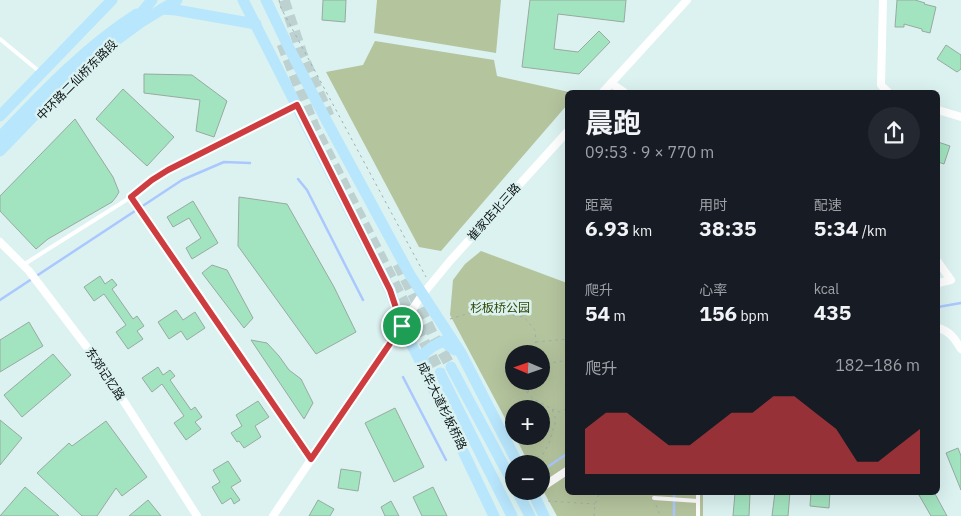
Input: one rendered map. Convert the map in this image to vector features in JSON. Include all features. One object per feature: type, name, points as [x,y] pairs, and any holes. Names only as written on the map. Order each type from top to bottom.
[{"type":"main road","points":[[0,116],[112,0]]},
{"type":"main road","name":"中环路二仙桥东路段","points":[[0,158],[138,19],[152,0]]},
{"type":"main road","points":[[0,137],[48,87],[94,46],[129,19],[160,0]]},
{"type":"main road","points":[[0,151],[84,64],[141,22],[177,0]]},
{"type":"main road","name":"成华大道杉板桥路","points":[[243,0],[390,290],[402,326],[494,516]]},
{"type":"main road","points":[[266,0],[325,118],[410,276],[426,290],[513,455]]},
{"type":"main road","points":[[274,15],[275,0]]},
{"type":"main road","points":[[138,19],[158,8],[256,24]]},
{"type":"main road","points":[[426,373],[422,356],[432,347],[443,341],[460,353]]},
{"type":"main road","points":[[451,367],[505,468]]},
{"type":"main road","points":[[440,374],[512,516]]},
{"type":"main road","points":[[522,500],[530,516]]},
{"type":"main road","points":[[538,500],[544,516]]},
{"type":"street","points":[[605,90],[687,0]]},
{"type":"street","points":[[881,89],[883,0]]},
{"type":"street","points":[[611,83],[621,90]]},
{"type":"street","points":[[297,105],[168,170],[131,197],[311,459]]},
{"type":"street","points":[[940,111],[961,117]]},
{"type":"street","name":"崔家店北三路","points":[[273,516],[426,290],[565,134]]},
{"type":"street","name":"东郊记忆路","points":[[0,242],[26,268],[44,290],[102,367],[196,516]]},
{"type":"street","points":[[940,265],[951,280],[940,283]]},
{"type":"street","points":[[940,329],[953,336],[961,349]]},
{"type":"street","points":[[550,481],[565,472]]},
{"type":"lane","points":[[0,39],[42,73]]},
{"type":"lane","points":[[26,268],[131,197]]},
{"type":"lane","points":[[698,495],[698,516]]},
{"type":"lane","points":[[654,498],[698,501]]},
{"type":"path","points":[[279,0],[281,8],[426,277],[426,290]]},
{"type":"path","points":[[447,320],[480,310],[524,317],[535,330],[536,342]]},
{"type":"path","points":[[532,345],[536,342],[565,339]]},
{"type":"path","points":[[550,363],[565,361]]},
{"type":"path","points":[[525,390],[532,398],[552,409],[560,412],[565,410]]},
{"type":"path","points":[[542,455],[549,443],[556,420],[552,409]]},
{"type":"path","points":[[594,516],[595,504],[599,495]]},
{"type":"path","points":[[544,501],[595,504]]},
{"type":"green space","points":[[377,0],[501,0],[496,53],[374,33]]},
{"type":"green space","points":[[375,41],[494,60],[497,76],[565,91],[565,107],[441,251],[419,247],[326,72],[363,65]]},
{"type":"green space","name":"杉板桥公园","points":[[481,251],[565,282],[565,495],[703,495],[703,516],[557,516],[548,500],[550,500],[550,455],[524,455],[520,445],[550,445],[550,400],[505,400],[505,418],[450,315],[453,280],[465,264]]},
{"type":"building","points":[[323,0],[346,0],[345,22],[322,20]]},
{"type":"building","points":[[530,0],[626,0],[624,22],[558,14],[554,49],[578,52],[599,31],[610,42],[579,74],[522,67]]},
{"type":"building","points":[[897,0],[915,0],[936,7],[930,33],[904,24],[904,27],[895,27]]},
{"type":"building","points":[[946,45],[961,55],[961,69],[957,72],[937,59]]},
{"type":"building","points":[[144,74],[192,75],[227,101],[214,137],[196,131],[200,100],[144,93]]},
{"type":"building","points":[[123,89],[174,137],[147,166],[96,119]]},
{"type":"building","points":[[75,119],[113,177],[119,192],[112,202],[48,239],[36,249],[0,211],[0,196]]},
{"type":"building","points":[[940,143],[950,146],[944,164],[940,163]]},
{"type":"building","points":[[239,197],[287,204],[334,287],[356,332],[316,354],[238,246]]},
{"type":"building","points":[[193,201],[218,243],[192,259],[186,248],[201,238],[189,218],[173,227],[167,217]]},
{"type":"building","points":[[212,265],[227,270],[253,318],[244,328],[202,273]]},
{"type":"building","points":[[100,276],[105,284],[112,279],[117,285],[112,289],[133,319],[137,316],[144,326],[137,331],[143,339],[128,349],[116,332],[126,325],[104,294],[94,301],[84,287]]},
{"type":"building","points":[[176,310],[183,320],[195,312],[205,328],[187,340],[181,331],[169,339],[158,322]]},
{"type":"building","points":[[29,322],[43,346],[0,372],[0,340]]},
{"type":"building","points":[[251,340],[267,343],[289,370],[301,379],[313,403],[304,419]]},
{"type":"building","points":[[53,354],[71,375],[22,417],[4,395]]},
{"type":"building","points":[[158,367],[163,375],[170,370],[175,376],[170,380],[191,410],[195,407],[202,417],[195,422],[201,429],[186,440],[174,423],[184,416],[162,384],[152,392],[142,378]]},
{"type":"building","points":[[258,401],[269,417],[255,426],[261,437],[244,448],[231,433],[242,426],[236,415]]},
{"type":"building","points":[[395,408],[424,467],[394,482],[365,423]]},
{"type":"building","points":[[0,420],[22,438],[0,465]]},
{"type":"building","points":[[106,421],[147,477],[122,496],[116,488],[97,516],[82,516],[37,473],[69,443],[72,446]]},
{"type":"building","points":[[958,448],[961,456],[961,490],[946,453]]},
{"type":"building","points":[[228,461],[241,481],[231,487],[240,500],[234,504],[231,498],[222,504],[212,487],[220,482],[213,470]]},
{"type":"building","points":[[341,469],[361,472],[358,491],[338,488]]},
{"type":"building","points":[[25,487],[59,516],[0,516]]},
{"type":"building","points":[[433,487],[447,516],[422,516],[413,497]]},
{"type":"building","points":[[735,495],[750,495],[749,516],[733,516]]},
{"type":"building","points":[[775,495],[790,495],[788,516],[772,516]]},
{"type":"building","points":[[811,495],[830,495],[829,508],[810,506]]},
{"type":"building","points":[[919,495],[936,495],[947,516],[931,516]]},
{"type":"building","points":[[148,500],[161,516],[129,516]]},
{"type":"building","points":[[318,500],[334,509],[330,516],[309,516]]},
{"type":"building","points":[[391,501],[399,516],[385,516],[381,507]]},
{"type":"waterway","points":[[0,300],[182,180],[224,162],[250,163]]},
{"type":"waterway","points":[[298,179],[307,190],[363,300]]},
{"type":"waterway","points":[[940,307],[961,303]]},
{"type":"waterway","points":[[403,377],[446,460]]},
{"type":"waterway","points":[[550,465],[565,455]]},
{"type":"waterway","points":[[674,495],[674,516]]},
{"type":"tunnel","points":[[284,0],[302,54],[329,116]]},
{"type":"tunnel","points":[[282,44],[314,126],[440,373]]},
{"type":"tunnel","points":[[398,264],[451,367]]},
{"type":"route","points":[[297,105],[390,290],[402,326],[311,459],[131,197],[168,170],[297,105]]}]
